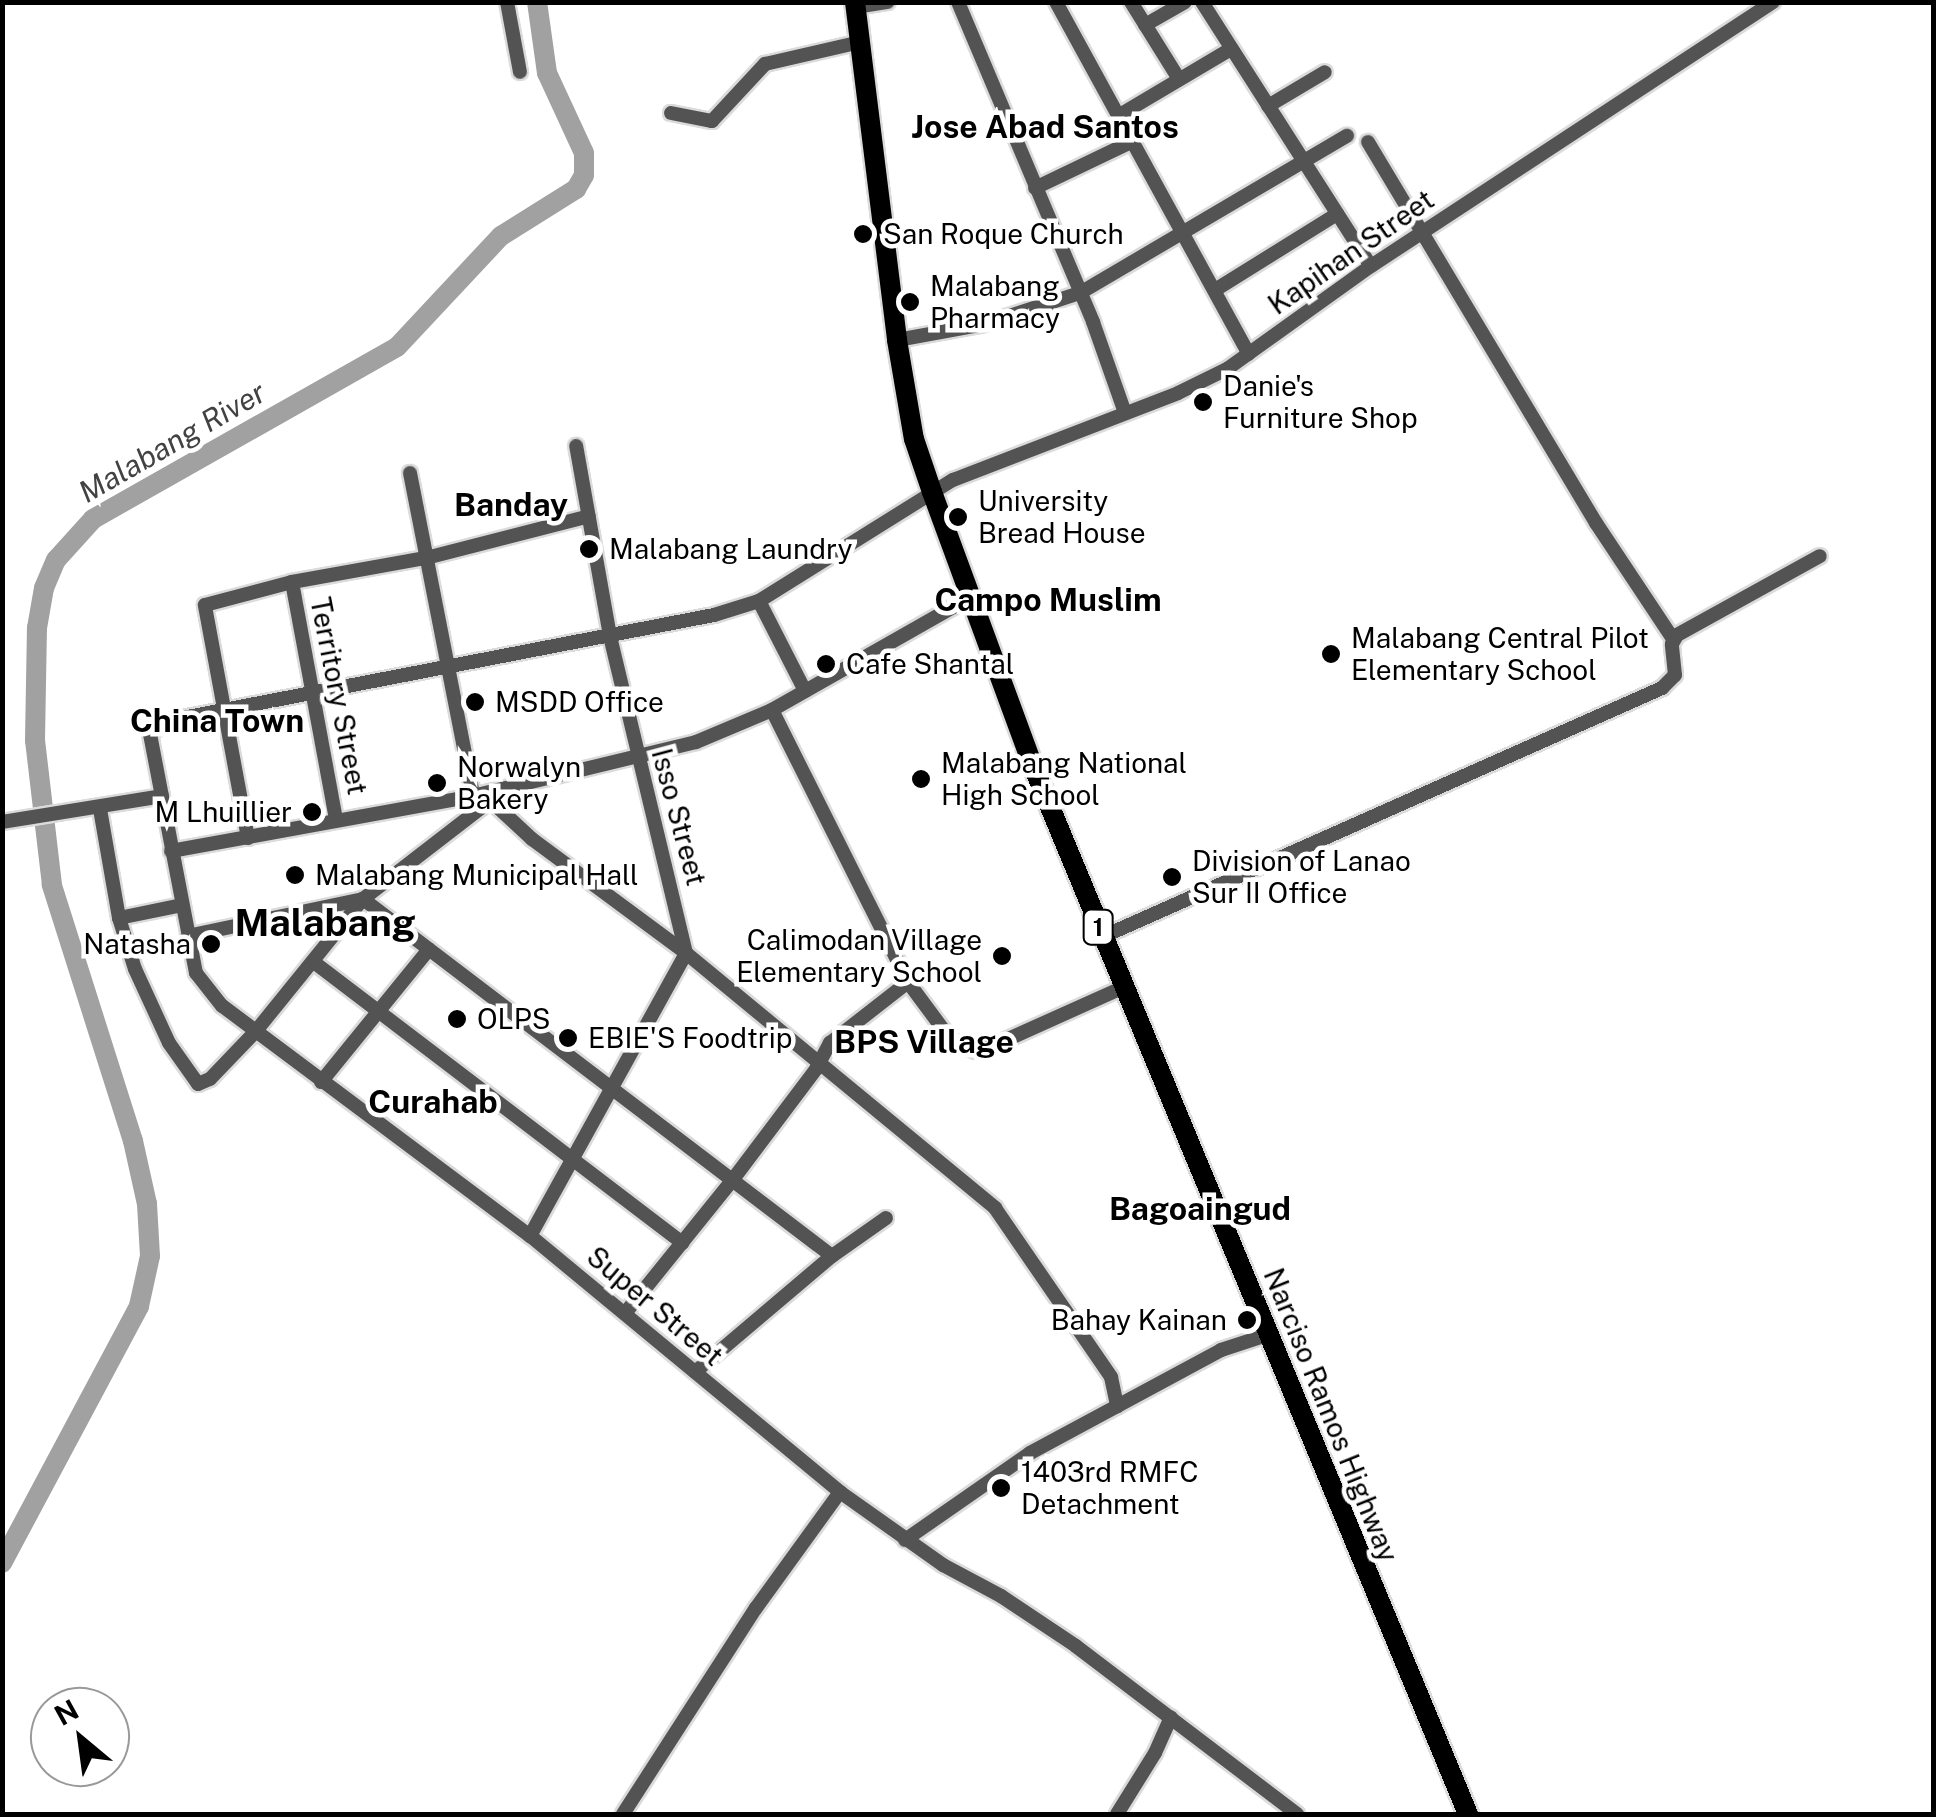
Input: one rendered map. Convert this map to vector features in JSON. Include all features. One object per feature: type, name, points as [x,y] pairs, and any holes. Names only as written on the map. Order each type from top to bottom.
[{"type":"highway","name":"Narciso Ramos Highway","points":[[856,5],[897,340],[914,440],[1033,766],[1468,1814]]},
{"type":"street","points":[[507,2],[520,72]]},
{"type":"street","points":[[856,5],[888,2]]},
{"type":"street","points":[[958,2],[1080,293],[1125,413]]},
{"type":"street","points":[[1056,2],[1249,354]]},
{"type":"street","points":[[1131,2],[1180,79]]},
{"type":"street","points":[[1145,25],[1185,2]]},
{"type":"street","points":[[1202,2],[1371,266]]},
{"type":"street","name":"Kapihan Street","points":[[155,726],[714,615],[759,600],[970,472],[1204,380],[1249,354],[1371,266],[1773,2]]},
{"type":"street","points":[[671,113],[712,122],[765,64],[860,42]]},
{"type":"street","points":[[1118,116],[1231,49]]},
{"type":"street","points":[[1268,106],[1325,72]]},
{"type":"street","points":[[897,340],[985,324],[1080,293],[1348,136]]},
{"type":"street","points":[[1035,188],[1133,141]]},
{"type":"street","points":[[1102,937],[1662,688],[1675,676],[1673,639],[1555,457],[1368,142]]},
{"type":"street","points":[[1215,290],[1337,214]]},
{"type":"street","name":"Isso Street","points":[[576,446],[610,636],[686,953]]},
{"type":"street","points":[[410,473],[475,803]]},
{"type":"street","points":[[248,838],[205,605],[292,582],[426,558],[590,516]]},
{"type":"street","points":[[1673,639],[1820,556]]},
{"type":"street","name":"Territory Street","points":[[292,582],[336,820]]},
{"type":"street","points":[[100,810],[119,918],[155,1014],[193,1083],[210,1080],[315,963],[363,900],[475,803],[508,788],[696,742],[772,710],[973,596]]},
{"type":"street","points":[[759,600],[805,692]]},
{"type":"street","points":[[772,710],[908,982],[938,1028],[976,1051],[1124,988]]},
{"type":"street","name":"Super Street","points":[[155,726],[151,738],[188,936],[196,973],[210,995],[530,1236],[840,1492],[905,1540],[1012,1602],[1297,1814]]},
{"type":"street","points":[[171,851],[336,820],[475,803],[491,800],[508,788]]},
{"type":"street","points":[[8,821],[100,810],[162,796]]},
{"type":"street","points":[[491,800],[532,839],[686,953],[821,1062],[1011,1225],[1110,1377],[1116,1406]]},
{"type":"street","points":[[188,936],[363,900],[832,1256]]},
{"type":"street","points":[[119,918],[182,905]]},
{"type":"street","points":[[321,1082],[430,949]]},
{"type":"street","points":[[530,1236],[686,953]]},
{"type":"street","points":[[315,963],[683,1242]]},
{"type":"street","points":[[626,1312],[734,1178],[840,1033],[908,982]]},
{"type":"street","points":[[695,1372],[832,1256],[886,1218]]},
{"type":"street","points":[[905,1540],[1014,1462],[1221,1350],[1270,1334]]},
{"type":"street","points":[[623,1814],[756,1608],[840,1492]]},
{"type":"street","points":[[1117,1814],[1155,1753],[1171,1717]]},
{"type":"waterway","name":"Malabang River","points":[[2,1563],[139,1306],[150,1256],[147,1204],[133,1141],[52,885],[35,740],[37,628],[44,588],[56,560],[93,519],[397,347],[501,236],[576,189],[584,175],[584,153],[547,73],[537,2]]},
{"type":"place","name":"San Roque Church","points":[[863,234]]},
{"type":"place","name":"Malabang Pharmacy","points":[[910,302]]},
{"type":"place","name":"Danie's Furniture Shop","points":[[1203,402]]},
{"type":"place","name":"University Bread House","points":[[958,517]]},
{"type":"place","name":"Malabang Laundry","points":[[589,549]]},
{"type":"place","name":"Malabang Central Pilot Elementary School","points":[[1331,654]]},
{"type":"place","name":"Cafe Shantal","points":[[826,664]]},
{"type":"place","name":"MSDD Office","points":[[475,702]]},
{"type":"place","name":"Malabang National High School","points":[[921,779]]},
{"type":"place","name":"Norwalyn Bakery","points":[[437,783]]},
{"type":"place","name":"M Lhuillier","points":[[312,812]]},
{"type":"place","name":"Malabang Municipal Hall","points":[[295,875]]},
{"type":"place","name":"Division of Lanao Sur II Office","points":[[1172,877]]},
{"type":"place","name":"Natasha","points":[[211,944]]},
{"type":"place","name":"Calimodan Village Elementary School","points":[[1002,956]]},
{"type":"place","name":"OLPS","points":[[457,1019]]},
{"type":"place","name":"EBIE'S Foodtrip","points":[[568,1038]]},
{"type":"place","name":"Bahay Kainan","points":[[1247,1320]]},
{"type":"place","name":"1403rd RMFC Detachment","points":[[1001,1488]]},
{"type":"district","name":"Jose Abad Santos","points":[[1045,127]]},
{"type":"district","name":"Banday","points":[[511,505]]},
{"type":"district","name":"Campo Muslim","points":[[1048,600]]},
{"type":"district","name":"China Town","points":[[217,721]]},
{"type":"district","name":"Malabang","points":[[325,923]]},
{"type":"district","name":"BPS Village","points":[[924,1042]]},
{"type":"district","name":"Curahab","points":[[433,1102]]},
{"type":"district","name":"Bagoaingud","points":[[1200,1209]]}]
